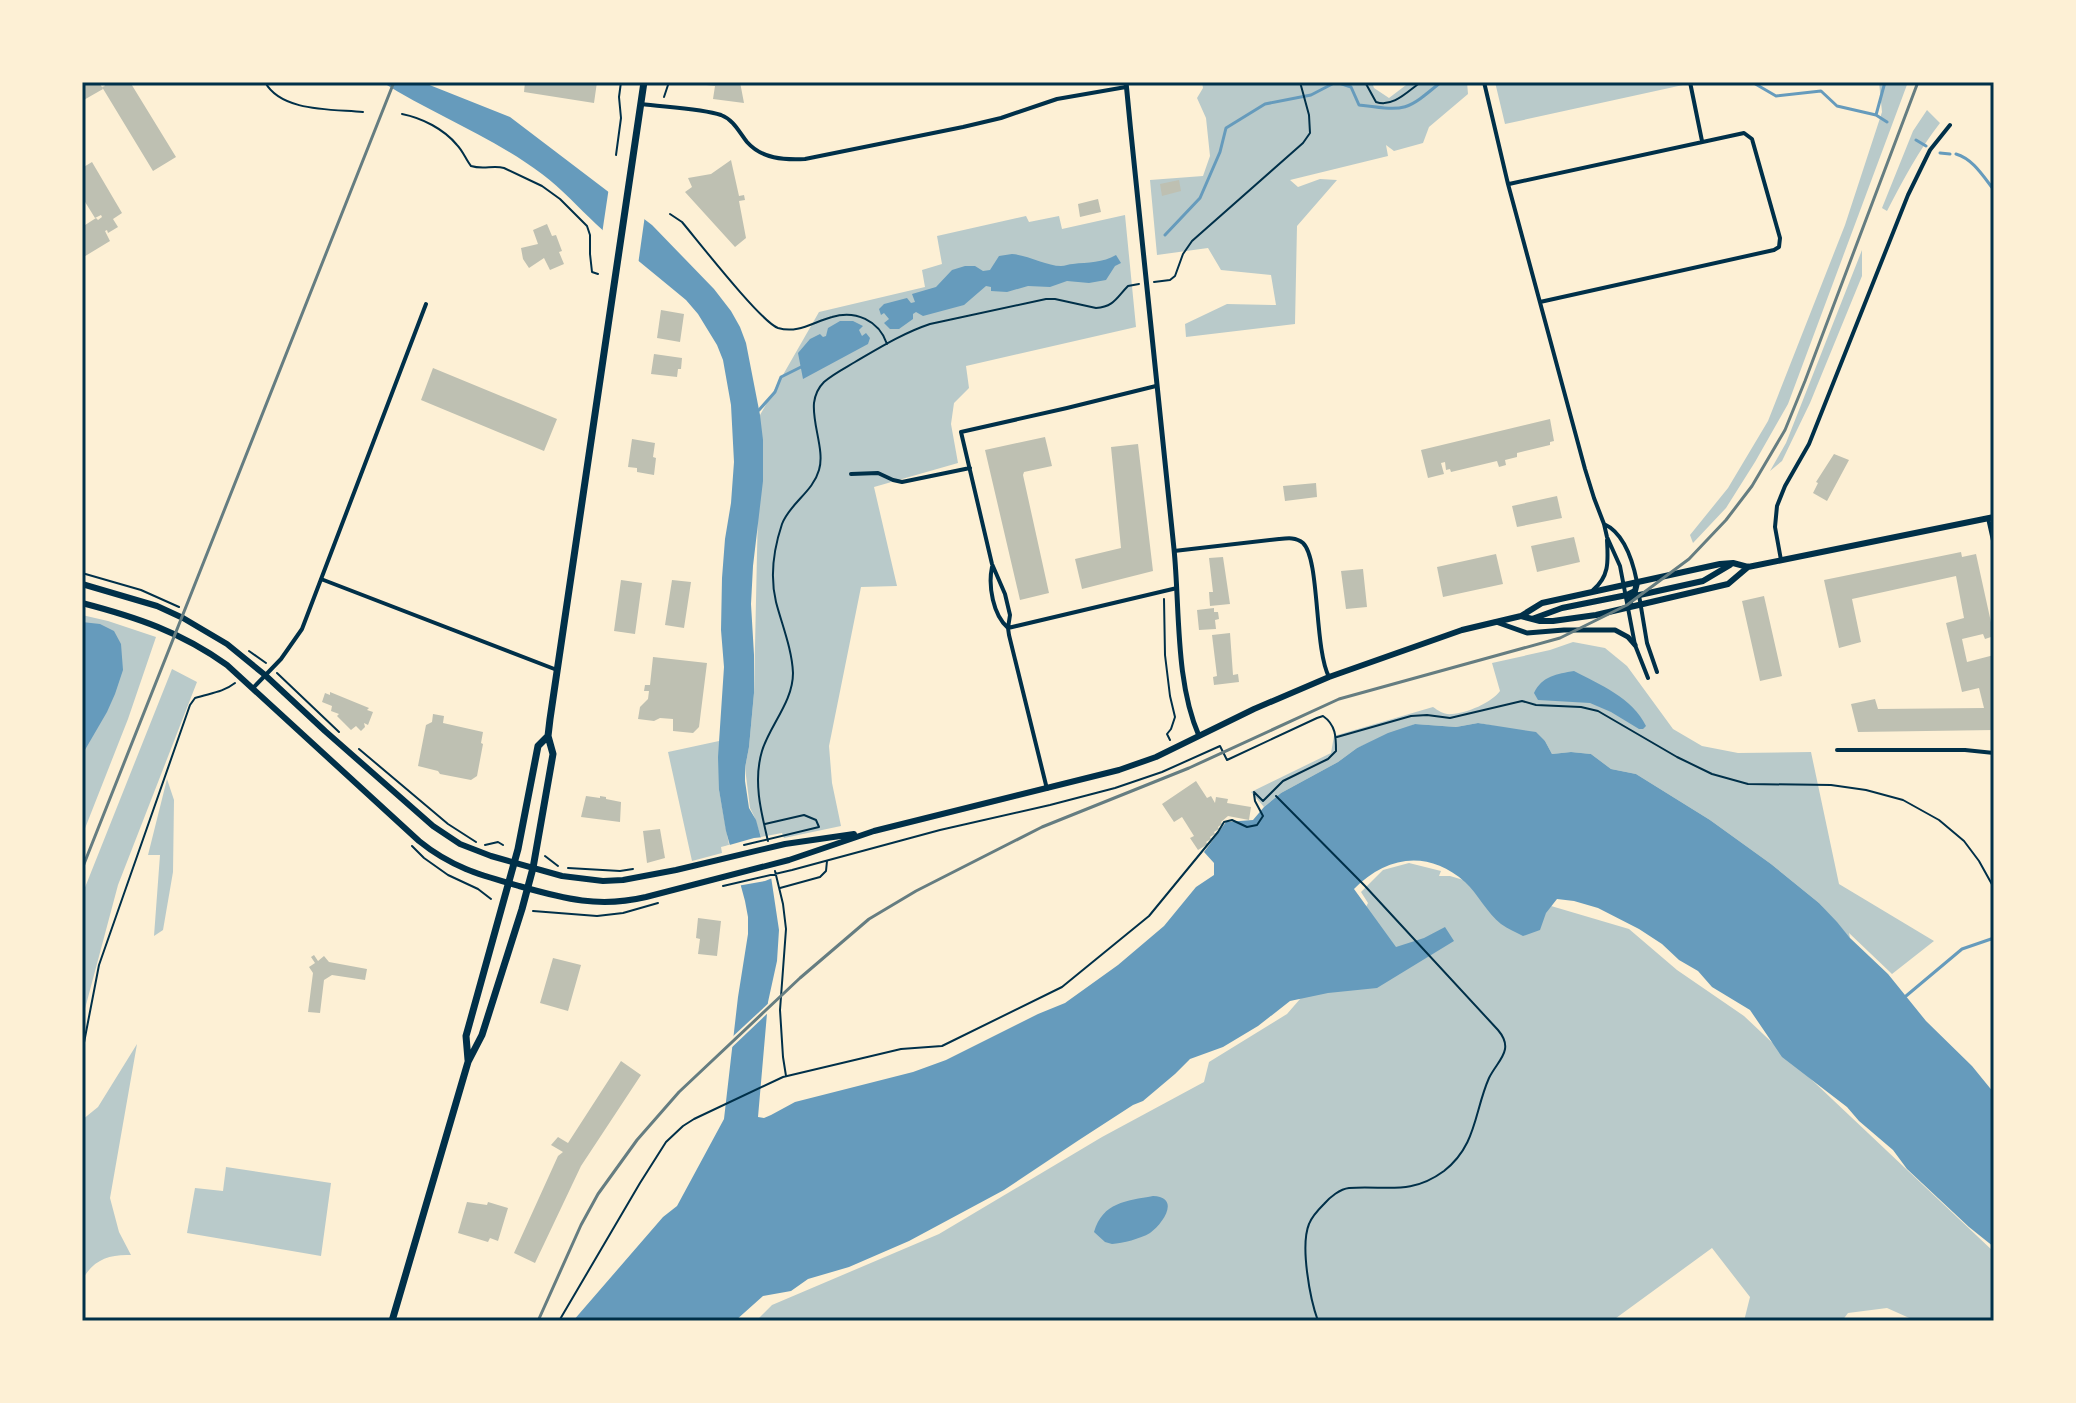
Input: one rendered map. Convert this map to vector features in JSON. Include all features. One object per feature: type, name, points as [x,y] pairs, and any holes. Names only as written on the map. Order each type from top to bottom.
[{"type":"main road","points":[[392,1321],[468,1062],[482,1035],[533,868],[553,754],[548,736],[644,82]]},
{"type":"main road","points":[[82,603],[129,615],[203,648],[244,679],[442,859],[477,875],[557,897],[607,903],[630,901],[789,860],[874,831],[1136,765],[1329,677],[1462,630],[1521,616],[1542,603],[1720,564],[1748,567],[1991,518]]},
{"type":"main road","points":[[1628,608],[1631,599],[1639,595],[1703,581],[1733,563]]},
{"type":"main road","points":[[1521,616],[1540,621],[1565,620],[1628,608],[1728,584],[1748,567]]},
{"type":"main road","points":[[1532,619],[1562,608],[1626,596],[1635,591],[1637,583]]},
{"type":"main road","points":[[82,584],[157,606],[183,618],[238,652],[335,741],[447,836],[475,851],[562,876],[603,881],[642,878],[785,844],[874,831]]},
{"type":"main road","points":[[468,1062],[466,1036],[514,863],[538,746],[548,736]]},
{"type":"street","points":[[1484,82],[1508,184],[1607,537],[1606,574],[1590,593]]},
{"type":"street","points":[[1690,82],[1702,141]]},
{"type":"street","points":[[641,104],[721,115],[734,124],[756,150],[789,160],[963,127],[1057,99],[1126,84],[1186,695],[1199,736]]},
{"type":"street","points":[[1781,560],[1775,527],[1777,506],[1809,444],[1908,195],[1930,150],[1950,125]]},
{"type":"street","points":[[1508,184],[1744,133],[1752,139],[1780,238],[1779,247],[1774,250],[1540,302]]},
{"type":"street","points":[[253,688],[302,629],[426,304]]},
{"type":"street","points":[[1047,789],[1008,628],[1010,615],[1005,594],[992,564],[961,432],[1156,386]]},
{"type":"street","points":[[851,474],[878,473],[902,482],[970,468]]},
{"type":"street","points":[[1991,518],[1994,545]]},
{"type":"street","points":[[1604,524],[1618,534],[1631,559],[1647,643],[1657,672]]},
{"type":"street","points":[[1607,537],[1620,566],[1635,645],[1648,678]]},
{"type":"street","points":[[1174,551],[1290,538],[1301,541],[1310,556],[1321,654],[1329,677]]},
{"type":"street","points":[[992,564],[993,598],[1003,624],[1008,628]]},
{"type":"street","points":[[321,579],[558,670]]},
{"type":"street","points":[[1008,628],[1177,588]]},
{"type":"street","points":[[1495,622],[1527,633],[1615,630],[1635,645]]},
{"type":"street","points":[[1837,750],[1965,750],[1993,753]]},
{"type":"path","points":[[265,82],[274,95],[285,102],[363,112]]},
{"type":"path","points":[[616,155],[621,118],[621,82]]},
{"type":"path","points":[[664,97],[669,82]]},
{"type":"path","points":[[770,850],[758,788],[762,750],[786,702],[793,674],[775,598],[775,556],[783,523],[809,490],[820,469],[814,412],[818,390],[838,372],[914,329],[930,324],[1046,299],[1103,308],[1116,303],[1128,286],[1170,280],[1192,241],[1303,143],[1310,133],[1309,115],[1300,82]]},
{"type":"path","points":[[1365,82],[1376,102],[1384,105],[1421,82]]},
{"type":"path","points":[[402,114],[418,117],[445,135],[459,147],[471,166],[504,168],[542,186],[560,199],[587,226],[592,272],[598,274]]},
{"type":"path","points":[[670,214],[682,222],[752,305],[772,324],[799,330],[833,316],[855,315],[878,328],[887,344]]},
{"type":"path","points":[[82,573],[141,590],[178,606]]},
{"type":"path","points":[[1164,598],[1165,655],[1175,717],[1168,737]]},
{"type":"path","points":[[272,668],[343,735]]},
{"type":"path","points":[[82,1053],[99,965],[190,705],[195,698],[218,693],[244,679]]},
{"type":"path","points":[[1336,737],[1411,716],[1450,718],[1522,701],[1536,705],[1581,707],[1598,711],[1712,774],[1736,781],[1760,785],[1831,785],[1903,800],[1939,820],[1964,841],[1994,888]]},
{"type":"path","points":[[559,1321],[626,1205],[675,1132],[705,1114],[786,1076],[901,1049],[942,1046],[1062,987],[1149,916],[1224,822],[1232,820],[1247,827],[1257,825],[1263,816],[1254,792],[1263,801],[1274,794],[1283,781],[1328,759],[1336,751],[1336,737],[1331,724],[1323,716],[1227,760],[1220,746],[1146,778],[1104,791],[730,885]]},
{"type":"path","points":[[353,744],[448,824],[481,845],[498,842],[503,845]]},
{"type":"path","points":[[1274,794],[1365,886],[1498,1030],[1504,1037],[1506,1050],[1484,1092],[1475,1128],[1462,1152],[1445,1170],[1426,1181],[1403,1188],[1346,1188],[1317,1211],[1308,1224],[1306,1268],[1311,1302],[1318,1321]]},
{"type":"path","points":[[737,847],[819,827],[816,820],[804,815],[764,825]]},
{"type":"path","points":[[498,842],[498,848]]},
{"type":"path","points":[[545,856],[559,867],[637,870]]},
{"type":"path","points":[[548,864],[551,859]]},
{"type":"path","points":[[780,888],[820,877],[826,871],[827,860]]},
{"type":"path","points":[[773,863],[786,929],[780,1010],[786,1076]]},
{"type":"path","points":[[488,892],[487,897],[491,899]]},
{"type":"path","points":[[533,911],[539,910],[539,905]]},
{"type":"shaded area","points":[[1202,82],[1372,82],[1374,88],[1389,98],[1410,82],[1467,82],[1468,94],[1429,127],[1423,143],[1394,151],[1386,145],[1388,156],[1290,180],[1298,187],[1320,179],[1337,180],[1297,226],[1295,324],[1186,337],[1185,324],[1227,304],[1276,305],[1271,275],[1221,270],[1208,248],[1157,255],[1150,180],[1203,176],[1210,156],[1206,118],[1197,98],[1203,88]]},
{"type":"shaded area","points":[[1495,82],[1682,82],[1683,85],[1505,124]]},
{"type":"shaded area","points":[[1879,82],[1908,82],[1788,404],[1726,508],[1693,543],[1690,535],[1728,488],[1768,421],[1845,225],[1882,112]]},
{"type":"shaded area","points":[[1927,110],[1940,123],[1887,211],[1882,208],[1913,131]]},
{"type":"shaded area","points":[[1125,215],[1136,327],[966,366],[969,388],[954,403],[951,424],[958,463],[874,487],[897,586],[861,587],[829,746],[832,783],[841,826],[784,838],[782,833],[761,837],[750,808],[745,768],[754,693],[760,415],[819,312],[925,287],[922,270],[942,264],[937,236],[1026,216],[1029,222],[1059,216],[1062,229]]},
{"type":"shaded area","points":[[1862,250],[1862,276],[1810,403],[1782,461],[1770,471],[1786,443]]},
{"type":"shaded area","points":[[82,615],[156,637],[82,836]]},
{"type":"shaded area","points":[[1573,642],[1605,648],[1627,666],[1673,729],[1702,746],[1738,753],[1811,752],[1839,884],[1934,941],[1892,974],[1849,933],[1850,938],[1819,903],[1710,820],[1636,774],[1611,769],[1591,754],[1552,754],[1545,741],[1515,730],[1478,723],[1456,727],[1415,724],[1357,748],[1281,793],[1264,807],[1251,792],[1331,753],[1334,736],[1433,707],[1449,714],[1478,707],[1500,691],[1492,663]]},
{"type":"shaded area","points":[[172,669],[197,682],[118,885],[82,1020],[82,895]]},
{"type":"shaded area","points":[[719,741],[719,790],[729,845],[721,847],[722,853],[692,861],[668,752]]},
{"type":"shaded area","points":[[167,779],[174,800],[173,872],[163,930],[154,936],[160,855],[148,855]]},
{"type":"shaded area","points":[[1409,863],[1441,871],[1439,876],[1450,876],[1629,929],[1677,970],[1744,1016],[1994,1252],[1994,1321],[1916,1321],[1887,1308],[1848,1313],[1842,1321],[1744,1321],[1750,1297],[1712,1248],[1612,1321],[756,1321],[772,1305],[939,1234],[1102,1137],[1204,1082],[1209,1062],[1287,1014],[1346,946],[1368,903],[1361,892],[1383,870]]},
{"type":"shaded area","points":[[137,1044],[110,1198],[119,1232],[131,1255],[115,1256],[96,1263],[82,1281],[82,1120],[98,1107]]},
{"type":"shaded area","points":[[226,1167],[331,1183],[321,1256],[187,1233],[195,1188],[223,1191]]},
{"type":"water","points":[[382,82],[422,82],[510,117],[652,225],[714,289],[731,311],[746,343],[760,415],[763,481],[753,566],[754,693],[745,781],[749,808],[756,820],[770,870],[779,930],[777,961],[768,1002],[758,1117],[764,1118],[795,1102],[913,1072],[946,1060],[1065,1003],[1118,965],[1164,926],[1196,887],[1214,875],[1214,863],[1204,852],[1226,822],[1253,820],[1281,793],[1388,733],[1415,724],[1456,727],[1478,723],[1536,732],[1552,754],[1591,754],[1611,769],[1636,774],[1710,820],[1819,903],[1888,974],[1926,1021],[1972,1066],[1994,1093],[1994,1247],[1907,1169],[1893,1150],[1847,1107],[1782,1057],[1750,1010],[1712,987],[1698,971],[1679,960],[1662,944],[1598,908],[1557,899],[1546,913],[1540,930],[1523,936],[1496,920],[1470,887],[1451,871],[1422,861],[1408,861],[1380,869],[1354,889],[1396,947],[1445,927],[1454,941],[1377,988],[1290,1001],[1258,1026],[1223,1047],[1190,1059],[1143,1101],[1004,1190],[909,1241],[849,1267],[808,1279],[791,1291],[763,1296],[735,1321],[573,1321],[663,1217],[677,1206],[724,1119],[748,934],[745,901],[726,831],[719,790],[724,667],[722,578],[734,462],[731,405],[723,360],[717,345],[686,300],[618,244],[542,174],[504,149]]},
{"type":"water","points":[[1012,254],[1061,266],[1101,261],[1116,255],[1121,263],[1115,266],[1106,280],[1089,283],[1067,281],[1050,287],[1028,286],[1007,292],[991,291],[991,287],[986,286],[964,305],[923,316],[916,312],[913,319],[899,329],[890,329],[884,323],[889,319],[884,313],[881,315],[879,309],[884,304],[907,298],[911,303],[915,302],[912,294],[936,287],[952,270],[975,266],[983,271],[990,270],[999,256]]},
{"type":"water","points":[[840,321],[853,321],[863,326],[859,330],[862,336],[866,333],[870,338],[868,344],[803,379],[798,353],[810,339],[820,334],[826,336],[828,328]]},
{"type":"water","points":[[82,622],[100,624],[114,631],[121,644],[123,670],[107,712],[82,755]]},
{"type":"water","points":[[1574,671],[1624,700],[1646,726],[1639,729],[1590,703],[1538,700],[1534,693],[1541,683]]},
{"type":"water","points":[[1153,1196],[1166,1201],[1168,1206],[1160,1224],[1150,1233],[1112,1244],[1094,1232],[1103,1214],[1110,1209]]},
{"type":"pier","points":[[609,187],[645,215],[638,265],[602,234]]},
{"type":"pier","points":[[765,837],[775,877],[737,886],[726,846]]},
{"type":"pier","points":[[773,999],[771,1010],[728,1051],[729,1040]]},
{"type":"building","points":[[82,82],[99,82],[103,89],[82,101]]},
{"type":"building","points":[[102,82],[130,82],[176,157],[153,171],[102,87],[105,86]]},
{"type":"building","points":[[525,82],[597,82],[594,103],[524,92]]},
{"type":"building","points":[[697,82],[740,82],[744,103],[713,99],[715,86]]},
{"type":"building","points":[[731,160],[739,196],[744,195],[745,200],[739,201],[746,238],[735,247],[685,192],[692,187],[688,178],[711,174]]},
{"type":"building","points":[[92,162],[122,213],[113,219],[118,227],[108,233],[105,231],[110,241],[82,258],[82,227],[102,217],[95,218],[82,197],[82,168]]},
{"type":"building","points":[[1179,180],[1181,191],[1162,196],[1160,184]]},
{"type":"building","points":[[1098,199],[1101,212],[1080,217],[1078,204]]},
{"type":"building","points":[[547,224],[552,236],[556,235],[564,264],[550,270],[544,258],[529,268],[521,248],[538,244],[533,230]]},
{"type":"building","points":[[661,310],[684,314],[680,342],[657,338]]},
{"type":"building","points":[[654,354],[682,358],[677,377],[651,374]]},
{"type":"building","points":[[433,368],[557,419],[544,451],[421,400]]},
{"type":"building","points":[[1550,419],[1554,441],[1550,445],[1517,453],[1517,457],[1505,460],[1506,465],[1499,467],[1497,461],[1451,472],[1450,469],[1446,470],[1445,462],[1441,463],[1444,474],[1428,478],[1421,450]]},
{"type":"building","points":[[1045,437],[1052,466],[1024,472],[1023,475],[1049,593],[1020,600],[985,450]]},
{"type":"building","points":[[632,439],[655,443],[654,475],[628,467]]},
{"type":"building","points":[[1138,444],[1153,571],[1082,589],[1075,559],[1121,548],[1111,447]]},
{"type":"building","points":[[1834,454],[1849,460],[1827,501],[1813,493],[1816,482]]},
{"type":"building","points":[[1316,483],[1317,497],[1285,501],[1283,486]]},
{"type":"building","points":[[1557,496],[1562,518],[1517,527],[1512,506]]},
{"type":"building","points":[[1574,537],[1580,562],[1537,572],[1531,546]]},
{"type":"building","points":[[1961,552],[1962,557],[1976,554],[1994,636],[1985,639],[1983,634],[1962,639],[1967,662],[1994,655],[1994,730],[1858,732],[1851,704],[1875,699],[1878,709],[1984,708],[1979,688],[1962,692],[1946,623],[1964,618],[1956,576],[1852,599],[1861,642],[1839,648],[1824,580]]},
{"type":"building","points":[[1496,554],[1503,584],[1443,597],[1437,567]]},
{"type":"building","points":[[1223,557],[1230,604],[1210,606],[1209,592],[1213,592],[1209,558]]},
{"type":"building","points":[[1363,569],[1367,607],[1346,609],[1341,571]]},
{"type":"building","points":[[621,580],[642,583],[635,634],[614,631]]},
{"type":"building","points":[[672,580],[691,582],[684,628],[665,625]]},
{"type":"building","points":[[1764,596],[1782,676],[1760,681],[1742,601]]},
{"type":"building","points":[[1214,608],[1219,619],[1215,620],[1216,629],[1199,630],[1197,610]]},
{"type":"building","points":[[1230,633],[1233,675],[1238,674],[1239,682],[1214,685],[1213,677],[1217,676],[1212,635]]},
{"type":"building","points":[[653,657],[707,663],[699,727],[693,733],[673,731],[673,719],[638,719],[640,707],[648,699],[649,691],[644,691],[645,685],[650,685]]},
{"type":"building","points":[[330,692],[369,708],[367,710],[373,712],[368,725],[364,723],[361,731],[356,726],[351,730],[337,716],[339,714],[331,711],[332,706],[322,702],[325,693],[330,695]]},
{"type":"building","points":[[433,714],[444,716],[443,723],[483,732],[477,776],[471,780],[418,766],[426,725],[432,722]]},
{"type":"building","points":[[1196,781],[1207,798],[1211,796],[1215,803],[1216,797],[1228,799],[1227,803],[1251,807],[1249,820],[1228,816],[1206,842],[1208,844],[1198,850],[1190,838],[1194,836],[1182,817],[1174,822],[1162,804]]},
{"type":"building","points":[[586,796],[621,802],[620,822],[581,817]]},
{"type":"building","points":[[660,829],[665,858],[647,863],[643,831]]},
{"type":"building","points":[[698,918],[721,921],[717,956],[698,954]]},
{"type":"building","points":[[314,955],[318,961],[324,956],[329,962],[367,969],[365,980],[332,975],[324,980],[320,1013],[308,1012],[313,973],[309,967],[315,963],[311,957]]},
{"type":"building","points":[[553,958],[581,965],[568,1011],[540,1003]]},
{"type":"building","points":[[621,1061],[641,1075],[581,1166],[535,1263],[514,1253],[558,1156],[563,1152],[551,1145],[558,1137],[568,1143]]},
{"type":"building","points":[[467,1202],[487,1205],[488,1202],[508,1208],[498,1241],[490,1238],[488,1242],[458,1233]]},
{"type":"waterway","points":[[1165,235],[1200,198],[1220,152],[1226,128],[1265,104],[1311,95],[1336,82],[1351,87],[1359,105],[1396,108],[1412,104],[1441,82]]},
{"type":"waterway","points":[[1752,82],[1776,96],[1821,91],[1837,106],[1876,115],[1887,122]]},
{"type":"waterway","points":[[1876,115],[1885,82]]},
{"type":"waterway","points":[[1916,140],[1926,146]]},
{"type":"waterway","points":[[1940,153],[1950,154]]},
{"type":"waterway","points":[[1956,154],[1973,164],[1994,190]]},
{"type":"waterway","points":[[759,410],[775,392],[781,377],[801,367]]},
{"type":"waterway","points":[[1906,996],[1962,949],[1994,938]]},
{"type":"railway","points":[[82,869],[394,82]]},
{"type":"railway","points":[[538,1321],[581,1225],[598,1194],[637,1140],[679,1092],[800,978],[869,919],[916,891],[1042,827],[1189,768],[1339,699],[1560,638],[1627,605],[1689,559],[1726,520],[1752,486],[1785,430],[1918,82]]}]
